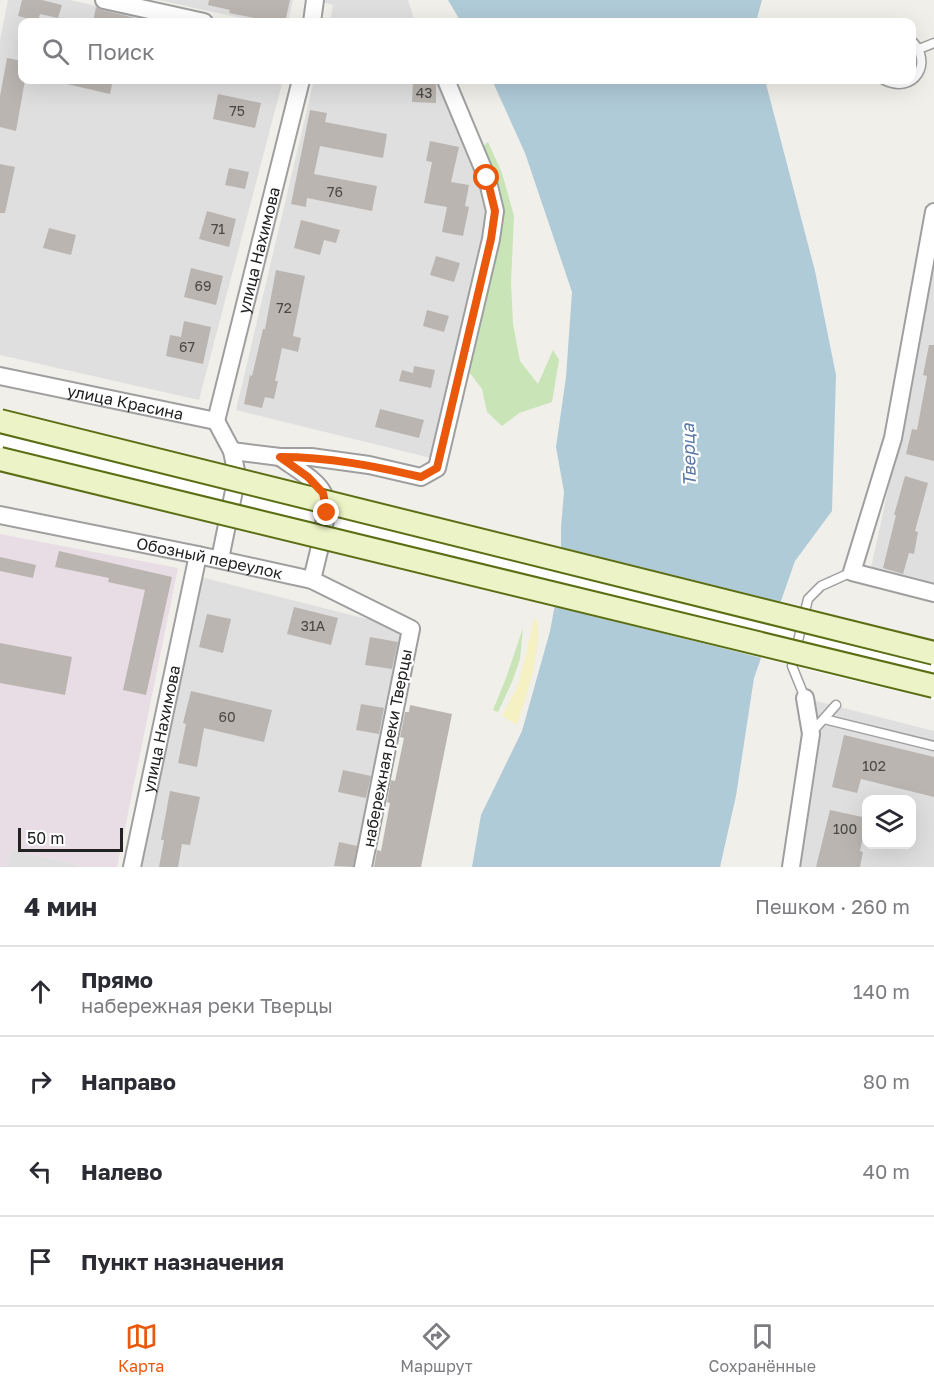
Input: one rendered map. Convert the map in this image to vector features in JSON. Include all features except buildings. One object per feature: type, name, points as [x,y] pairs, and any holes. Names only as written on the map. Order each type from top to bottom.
[{"type":"main road","points":[[0,422],[934,653]]},
{"type":"main road","points":[[0,459],[934,686]]},
{"type":"street","points":[[104,0],[186,18]]},
{"type":"street","points":[[313,18],[315,0]]},
{"type":"street","name":"улица Нахимова","points":[[216,421],[300,84]]},
{"type":"street","points":[[232,451],[357,463],[421,477],[437,468],[491,239],[495,211],[487,178],[448,84]]},
{"type":"street","points":[[934,212],[893,438],[852,572],[934,593]]},
{"type":"street","name":"улица Красина","points":[[0,376],[216,421]]},
{"type":"street","points":[[216,421],[232,451],[237,476],[220,559]]},
{"type":"street","points":[[280,457],[308,477],[323,493],[327,513],[312,580]]},
{"type":"street","name":"Обозный переулок","points":[[0,515],[312,580],[411,629]]},
{"type":"street","name":"улица Нахимова","points":[[132,867],[198,555]]},
{"type":"street","name":"набережная реки Тверцы","points":[[363,867],[411,629]]},
{"type":"street","points":[[791,867],[811,734],[805,698]]},
{"type":"lane","points":[[919,49],[934,43]]},
{"type":"lane","points":[[916,46],[922,58],[922,67],[916,77]]},
{"type":"lane","points":[[805,698],[792,666],[808,599],[820,586],[852,572]]},
{"type":"lane","points":[[811,734],[836,705]]},
{"type":"lane","points":[[824,719],[934,746]]},
{"type":"shaded area","points":[[8,0],[70,0],[149,18],[18,18],[18,84],[282,84],[199,400],[0,355],[0,40]]},
{"type":"shaded area","points":[[158,0],[293,0],[289,18],[241,18]]},
{"type":"shaded area","points":[[322,0],[408,0],[414,18],[331,18],[333,5],[322,2]]},
{"type":"shaded area","points":[[313,84],[443,84],[489,215],[439,460],[236,410]]},
{"type":"shaded area","points":[[934,243],[934,585],[871,568],[899,439]]},
{"type":"shaded area","points":[[0,534],[178,568],[117,867],[86,867],[11,849],[7,867],[0,867]]},
{"type":"shaded area","points":[[197,576],[399,627],[408,643],[362,867],[136,867]]},
{"type":"shaded area","points":[[808,699],[934,731],[934,867],[790,867]]},
{"type":"shaded area","points":[[11,849],[86,867],[7,867]]},
{"type":"green space","points":[[488,142],[502,173],[514,216],[511,283],[513,324],[520,361],[538,384],[553,350],[559,360],[552,402],[519,413],[502,426],[487,412],[482,389],[466,368],[488,286],[503,211],[482,147]]},
{"type":"green space","points":[[523,628],[520,659],[498,712],[493,710]]},
{"type":"sand","points":[[534,619],[537,619],[538,632],[536,659],[517,725],[502,716],[519,683]]},
{"type":"water","points":[[448,0],[762,0],[757,18],[459,18]]},
{"type":"water","name":"Тверца","points":[[494,84],[766,84],[815,271],[836,375],[832,511],[795,561],[754,678],[736,796],[720,867],[472,867],[481,815],[522,731],[550,631],[561,572],[564,492],[556,447],[566,377],[572,292],[525,153]]},
{"type":"pier","points":[[0,411],[372,500],[934,643],[934,700],[0,470]]},
{"type":"route","points":[[327,513],[323,493],[308,477],[280,457],[311,457],[369,465],[421,477],[437,468],[491,239],[495,211],[487,178]]}]
